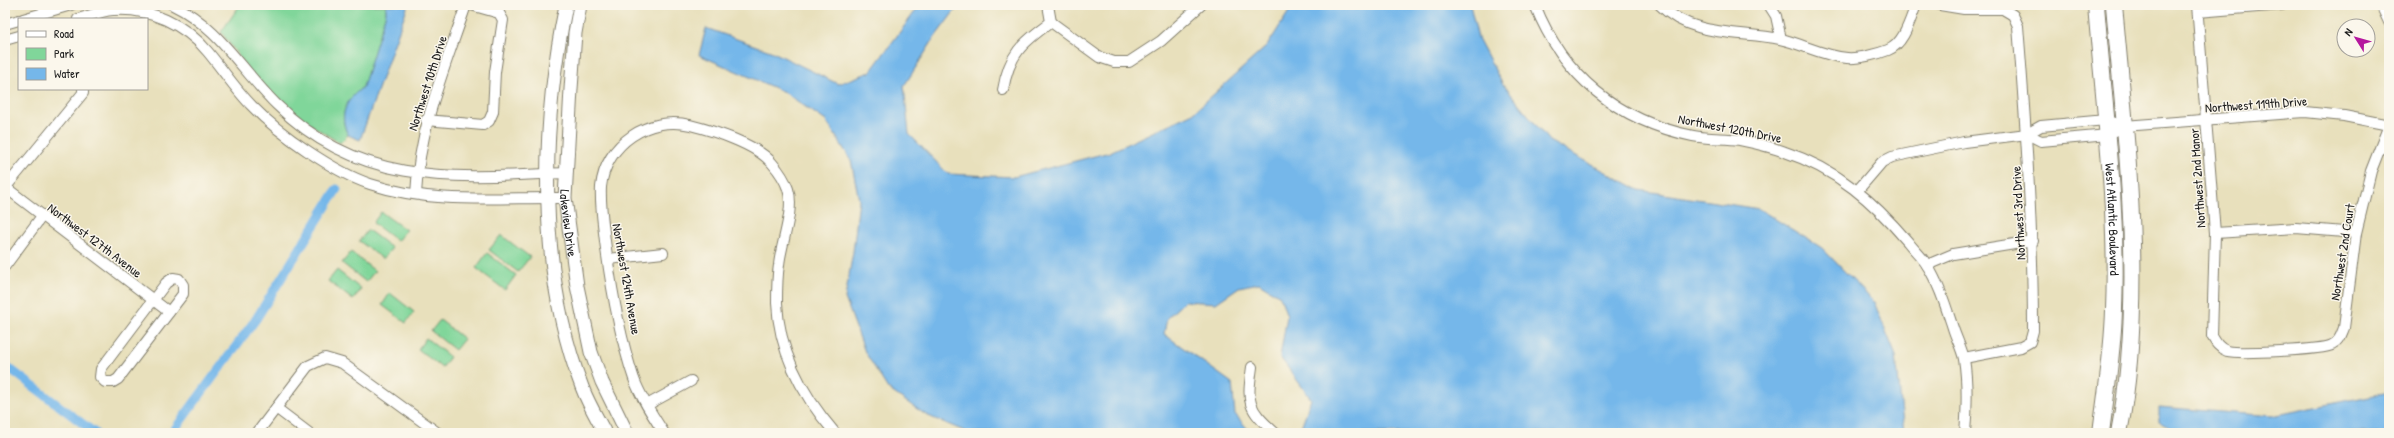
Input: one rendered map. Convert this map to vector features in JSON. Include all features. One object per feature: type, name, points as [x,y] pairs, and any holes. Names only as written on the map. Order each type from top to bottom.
[{"type":"main road","name":"West Atlantic Boulevard","points":[[2096,5],[2114,230],[2114,310],[2101,433]]},
{"type":"main road","name":"West Atlantic Boulevard","points":[[2114,5],[2130,198],[2131,311],[2119,433]]},
{"type":"street","points":[[26,18],[71,5]]},
{"type":"street","points":[[173,5],[199,20],[223,41],[278,106],[318,137],[346,154],[376,165],[417,174],[466,178],[565,173]]},
{"type":"street","name":"Northwest 10th Drive","points":[[416,194],[417,174],[426,120],[466,5]]},
{"type":"street","points":[[426,120],[484,125],[489,121],[493,112],[495,72],[503,20],[499,12],[471,5]]},
{"type":"street","name":"Lakeview Drive","points":[[566,5],[550,98],[547,198],[561,310],[582,388],[605,433]]},
{"type":"street","name":"Lakeview Drive","points":[[580,5],[574,41],[565,173],[566,198],[576,286],[591,352],[602,382],[627,433]]},
{"type":"street","points":[[1048,5],[1051,22],[1099,57],[1114,62],[1129,62],[1161,41],[1200,5]]},
{"type":"street","name":"Northwest 120th Drive","points":[[1535,5],[1544,28],[1568,65],[1595,91],[1626,112],[1659,127],[1694,136],[1740,140],[1786,152],[1824,169],[1858,190],[1892,223],[1928,265],[1946,307],[1964,358],[1967,402],[1965,433]]},
{"type":"street","points":[[1660,5],[1680,21],[1698,28],[1781,39],[1825,54],[1848,58],[1888,50],[1899,43],[1916,5]]},
{"type":"street","points":[[1769,5],[1776,16],[1781,39]]},
{"type":"street","name":"Northwest 3rd Drive","points":[[1940,5],[1964,9],[2003,8],[2014,15],[2018,26],[2027,134],[2033,241],[2033,330],[2030,342],[2021,347],[1964,358]]},
{"type":"street","points":[[2198,9],[2282,5]]},
{"type":"street","points":[[2381,5],[2389,22]]},
{"type":"street","name":"Northwest 2nd Manor","points":[[2198,9],[2215,233],[2212,336],[2219,346]]},
{"type":"street","points":[[82,18],[112,10],[138,11],[170,21],[186,30],[208,52],[252,106],[286,135],[336,168],[370,184],[416,194],[465,199],[566,198]]},
{"type":"street","points":[[5,24],[18,20]]},
{"type":"street","points":[[1003,90],[1007,69],[1020,48],[1051,22]]},
{"type":"street","points":[[5,40],[18,36]]},
{"type":"street","points":[[208,52],[223,41]]},
{"type":"street","points":[[5,188],[83,93],[83,90]]},
{"type":"street","name":"Northwest 119th Drive","points":[[2027,134],[2040,141],[2124,126],[2304,112],[2344,116],[2389,125]]},
{"type":"street","name":"Northwest 124th Avenue","points":[[664,433],[647,406],[633,373],[618,316],[608,259],[601,186],[607,167],[614,154],[635,133],[655,125],[680,123],[711,130],[754,150],[770,161],[782,176],[789,191],[786,229],[779,264],[777,303],[782,337],[795,376],[814,409],[835,433]]},
{"type":"street","name":"Northwest 2nd Court","points":[[2219,346],[2228,351],[2270,351],[2331,346],[2340,339],[2344,328],[2356,232],[2371,171],[2389,125]]},
{"type":"street","name":"Northwest 119th Drive","points":[[1858,190],[1882,162],[1892,157],[1964,142],[2027,134],[2041,126],[2107,128],[2124,126]]},
{"type":"street","name":"Northwest 127th Avenue","points":[[5,188],[169,312]]},
{"type":"street","points":[[5,266],[42,216]]},
{"type":"street","points":[[2215,233],[2296,228],[2356,232]]},
{"type":"street","points":[[1928,265],[1953,254],[2033,241]]},
{"type":"street","points":[[608,259],[662,252]]},
{"type":"street","points":[[173,278],[179,279],[184,285],[183,294],[169,312],[118,379],[113,382],[106,382],[100,377],[101,369],[154,300],[173,278]]},
{"type":"street","points":[[257,433],[308,366],[325,358],[342,363],[438,433]]},
{"type":"street","points":[[1252,367],[1248,395],[1252,409],[1260,420],[1275,433]]},
{"type":"street","points":[[647,406],[692,381]]},
{"type":"street","points":[[582,388],[602,382]]},
{"type":"street","points":[[276,408],[309,433]]},
{"type":"green space","points":[[240,5],[386,5],[386,13],[363,87],[352,97],[345,108],[344,121],[348,135],[340,143],[308,123],[258,83],[221,32]]},
{"type":"green space","points":[[381,212],[406,230],[397,241],[373,223]]},
{"type":"green space","points":[[368,230],[392,248],[383,259],[359,241]]},
{"type":"green space","points":[[501,235],[530,257],[518,272],[489,250]]},
{"type":"green space","points":[[351,252],[375,271],[366,282],[342,263]]},
{"type":"green space","points":[[487,253],[516,275],[505,290],[476,268]]},
{"type":"green space","points":[[337,270],[361,289],[353,300],[328,281]]},
{"type":"green space","points":[[390,293],[414,312],[406,323],[382,305]]},
{"type":"green space","points":[[440,320],[464,339],[455,350],[431,331]]},
{"type":"green space","points":[[426,338],[450,357],[442,368],[418,349]]},
{"type":"water","points":[[386,5],[408,5],[360,140],[348,135],[344,120],[345,108],[352,97],[363,87],[386,13]]},
{"type":"water","points":[[920,5],[959,5],[935,37],[904,86],[909,134],[948,174],[1014,177],[1110,152],[1193,113],[1267,46],[1293,5],[1470,5],[1478,38],[1502,83],[1549,141],[1639,190],[1759,209],[1822,248],[1874,302],[1896,356],[1904,433],[1299,433],[1311,399],[1280,357],[1287,316],[1280,296],[1259,283],[1239,287],[1216,303],[1185,301],[1167,318],[1164,334],[1232,383],[1235,414],[1251,433],[969,433],[926,415],[888,389],[865,352],[845,298],[853,252],[859,200],[851,160],[826,121],[784,92],[699,55],[706,28],[773,52],[838,84],[870,72]]},
{"type":"water","points":[[2389,392],[2389,433],[2205,433],[2176,431],[2159,421],[2159,407],[2272,416]]},
{"type":"waterway","points":[[172,433],[256,319],[337,189]]},
{"type":"waterway","points":[[5,365],[95,433]]}]
